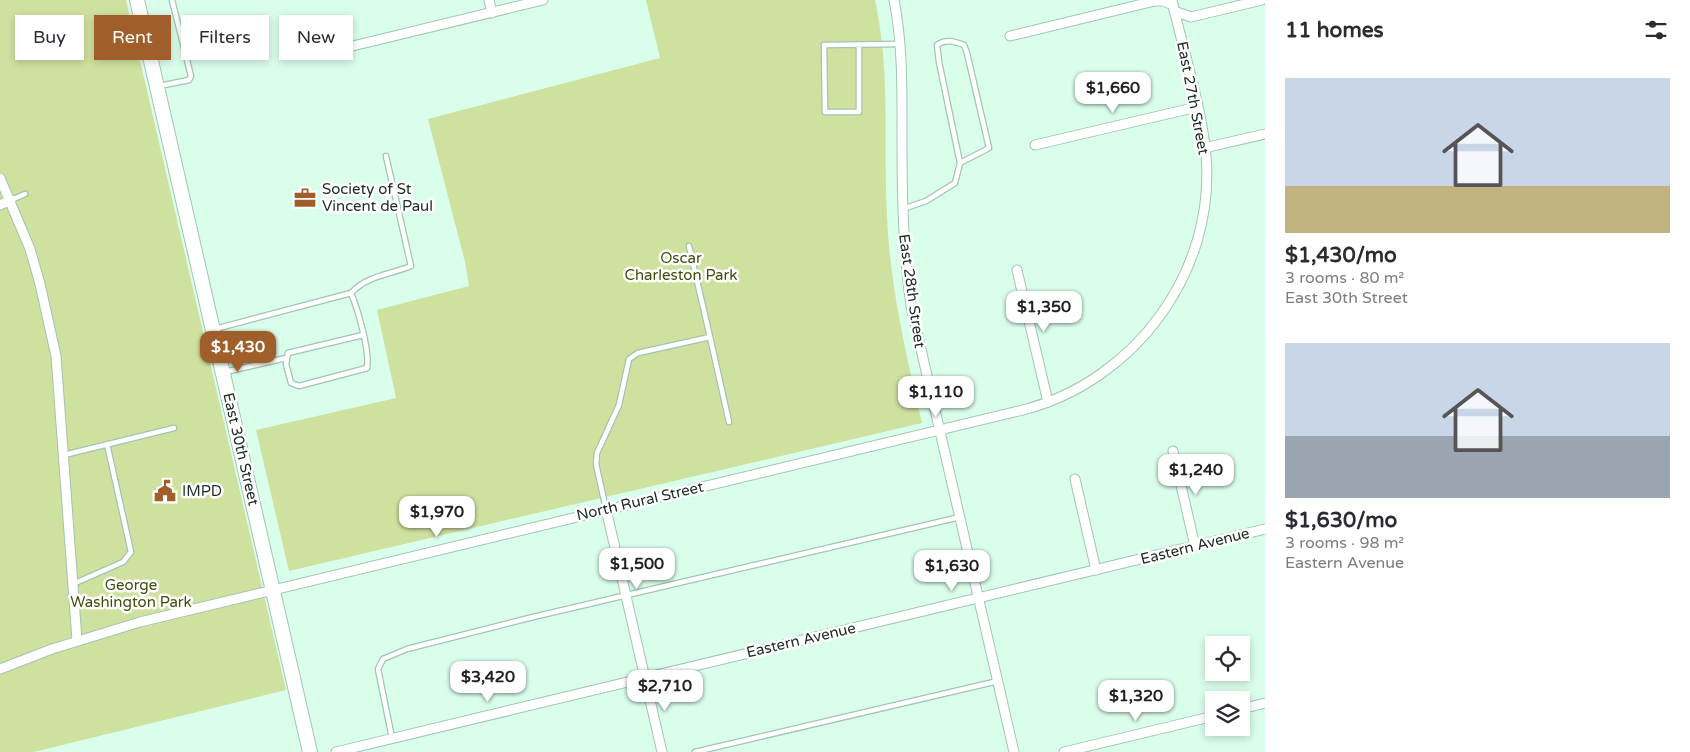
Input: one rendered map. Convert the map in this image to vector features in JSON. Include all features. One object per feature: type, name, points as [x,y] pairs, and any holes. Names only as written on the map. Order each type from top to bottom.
[{"type":"main road","name":"East 30th Street","points":[[137,0],[310,752]]},
{"type":"street","points":[[490,0],[492,12]]},
{"type":"street","points":[[353,46],[544,0]]},
{"type":"street","name":"East 28th Street","points":[[894,0],[900,44],[902,210],[911,306],[1014,752]]},
{"type":"street","points":[[1010,36],[1155,0],[1173,5],[1191,17],[1262,0]]},
{"type":"street","name":"East 27th Street","points":[[1173,5],[1197,107],[1204,148],[1206,190],[1200,227]]},
{"type":"street","points":[[1035,145],[1197,107]]},
{"type":"street","points":[[1204,148],[1265,134]]},
{"type":"street","points":[[0,178],[11,200],[30,249],[50,327],[59,383],[78,640]]},
{"type":"street","points":[[0,205],[11,200]]},
{"type":"street","name":"North Rural Street","points":[[0,669],[78,640],[140,622],[940,430],[1048,402],[1072,392],[1099,376],[1131,351],[1152,328],[1184,276],[1200,227]]},
{"type":"street","points":[[1017,270],[1048,402]]},
{"type":"street","points":[[1173,451],[1195,546]]},
{"type":"street","points":[[1075,480],[1096,570]]},
{"type":"street","points":[[606,509],[662,752]]},
{"type":"street","name":"Eastern Avenue","points":[[336,752],[1265,529]]},
{"type":"street","points":[[1250,707],[1265,703]]},
{"type":"street","points":[[1064,752],[1205,718]]},
{"type":"lane","points":[[157,87],[189,80],[191,76],[172,0]]},
{"type":"lane","points":[[902,210],[926,201],[954,183],[960,163],[936,45],[942,41],[956,42],[964,45],[988,148],[979,155],[960,163]]},
{"type":"lane","points":[[859,44],[859,112],[825,112],[824,45],[859,44],[900,44]]},
{"type":"lane","points":[[213,329],[351,293],[360,283],[411,266],[386,156]]},
{"type":"lane","points":[[11,200],[26,194]]},
{"type":"lane","points":[[689,246],[729,422]]},
{"type":"lane","points":[[351,293],[359,312],[368,365],[364,370],[299,386],[291,383],[286,358],[288,353],[363,336]]},
{"type":"lane","points":[[606,509],[597,470],[596,453],[619,405],[629,359],[638,353],[710,338]]},
{"type":"lane","points":[[223,372],[286,358]]},
{"type":"lane","points":[[64,455],[174,428]]},
{"type":"lane","points":[[73,584],[123,562],[131,552],[107,444]]},
{"type":"lane","points":[[392,738],[378,669],[383,659],[407,649],[960,517]]},
{"type":"lane","points":[[695,752],[998,681]]},
{"type":"green space","name":"George Washington Park","points":[[0,0],[126,0],[129,15],[94,15],[94,60],[140,60],[286,690],[34,752],[0,752]]},
{"type":"green space","name":"Oscar Charleston Park","points":[[646,0],[875,0],[880,27],[885,81],[886,189],[891,269],[922,423],[289,571],[256,430],[396,398],[377,310],[469,286],[465,262],[428,119],[660,58]]},
{"type":"place","name":"Society of St Vincent de Paul","points":[[305,198]]},
{"type":"place","name":"IMPD","points":[[165,491]]}]
